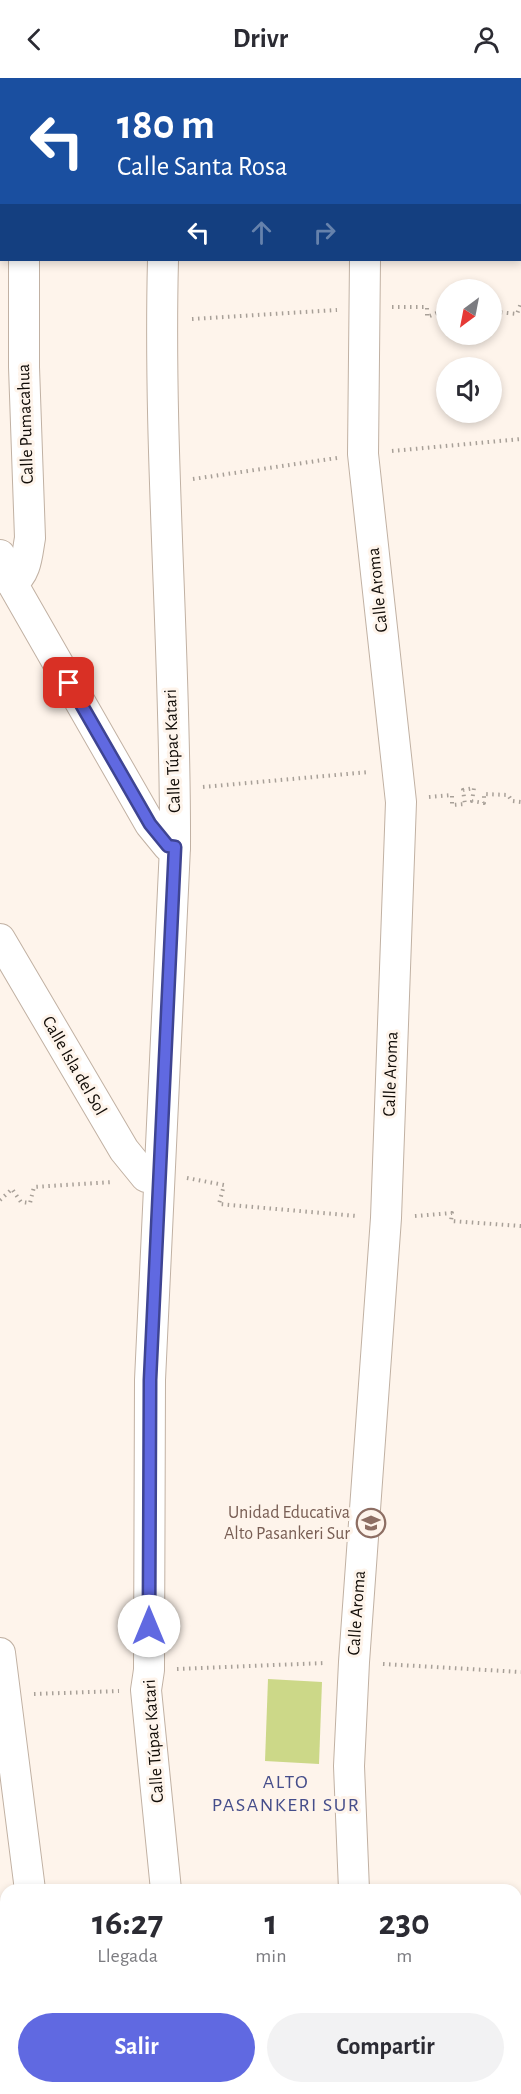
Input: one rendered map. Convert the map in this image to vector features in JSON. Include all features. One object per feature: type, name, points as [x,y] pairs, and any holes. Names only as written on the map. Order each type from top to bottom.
[{"type":"street","name":"Calle Pumacahua","points":[[12,583],[21,575],[26,563],[30,538],[24,367],[24,261]]},
{"type":"street","name":"Calle Túpac Katari","points":[[163,261],[161,321],[175,847],[152,1175],[149,1670],[147,1690],[165,1884]]},
{"type":"street","name":"Calle Aroma","points":[[354,1884],[349,1766],[386,1218],[400,802],[363,454],[365,261]]},
{"type":"street","points":[[0,555],[12,583],[150,824],[168,846],[175,847]]},
{"type":"street","name":"Calle Isla del Sol","points":[[0,939],[124,1150],[152,1175]]},
{"type":"street","points":[[0,1653],[29,1884]]},
{"type":"path","points":[[502,312],[517,314],[521,303]]},
{"type":"path","points":[[161,321],[364,308],[428,307],[427,317],[436,313]]},
{"type":"path","points":[[175,789],[398,770]]},
{"type":"path","points":[[420,797],[452,795],[452,805],[465,804],[463,790],[474,788],[472,801],[484,803],[484,794],[508,795],[512,801],[521,802]]},
{"type":"path","points":[[0,1200],[12,1189],[21,1202],[30,1203],[34,1187],[126,1182],[152,1175],[224,1185],[219,1204],[386,1218],[452,1213],[451,1221],[521,1226]]},
{"type":"path","points":[[4,1695],[147,1690]]},
{"type":"green space","points":[[268,1679],[322,1682],[319,1764],[265,1761]]},
{"type":"place","name":"Unidad Educativa Alto Pasankeri Sur","points":[[371,1523]]},
{"type":"district","name":"ALTO PASANKERI SUR","points":[[286,1794]]},
{"type":"route","points":[[69,683],[157,835],[168,846],[175,847],[150,1380],[149,1626]]}]
